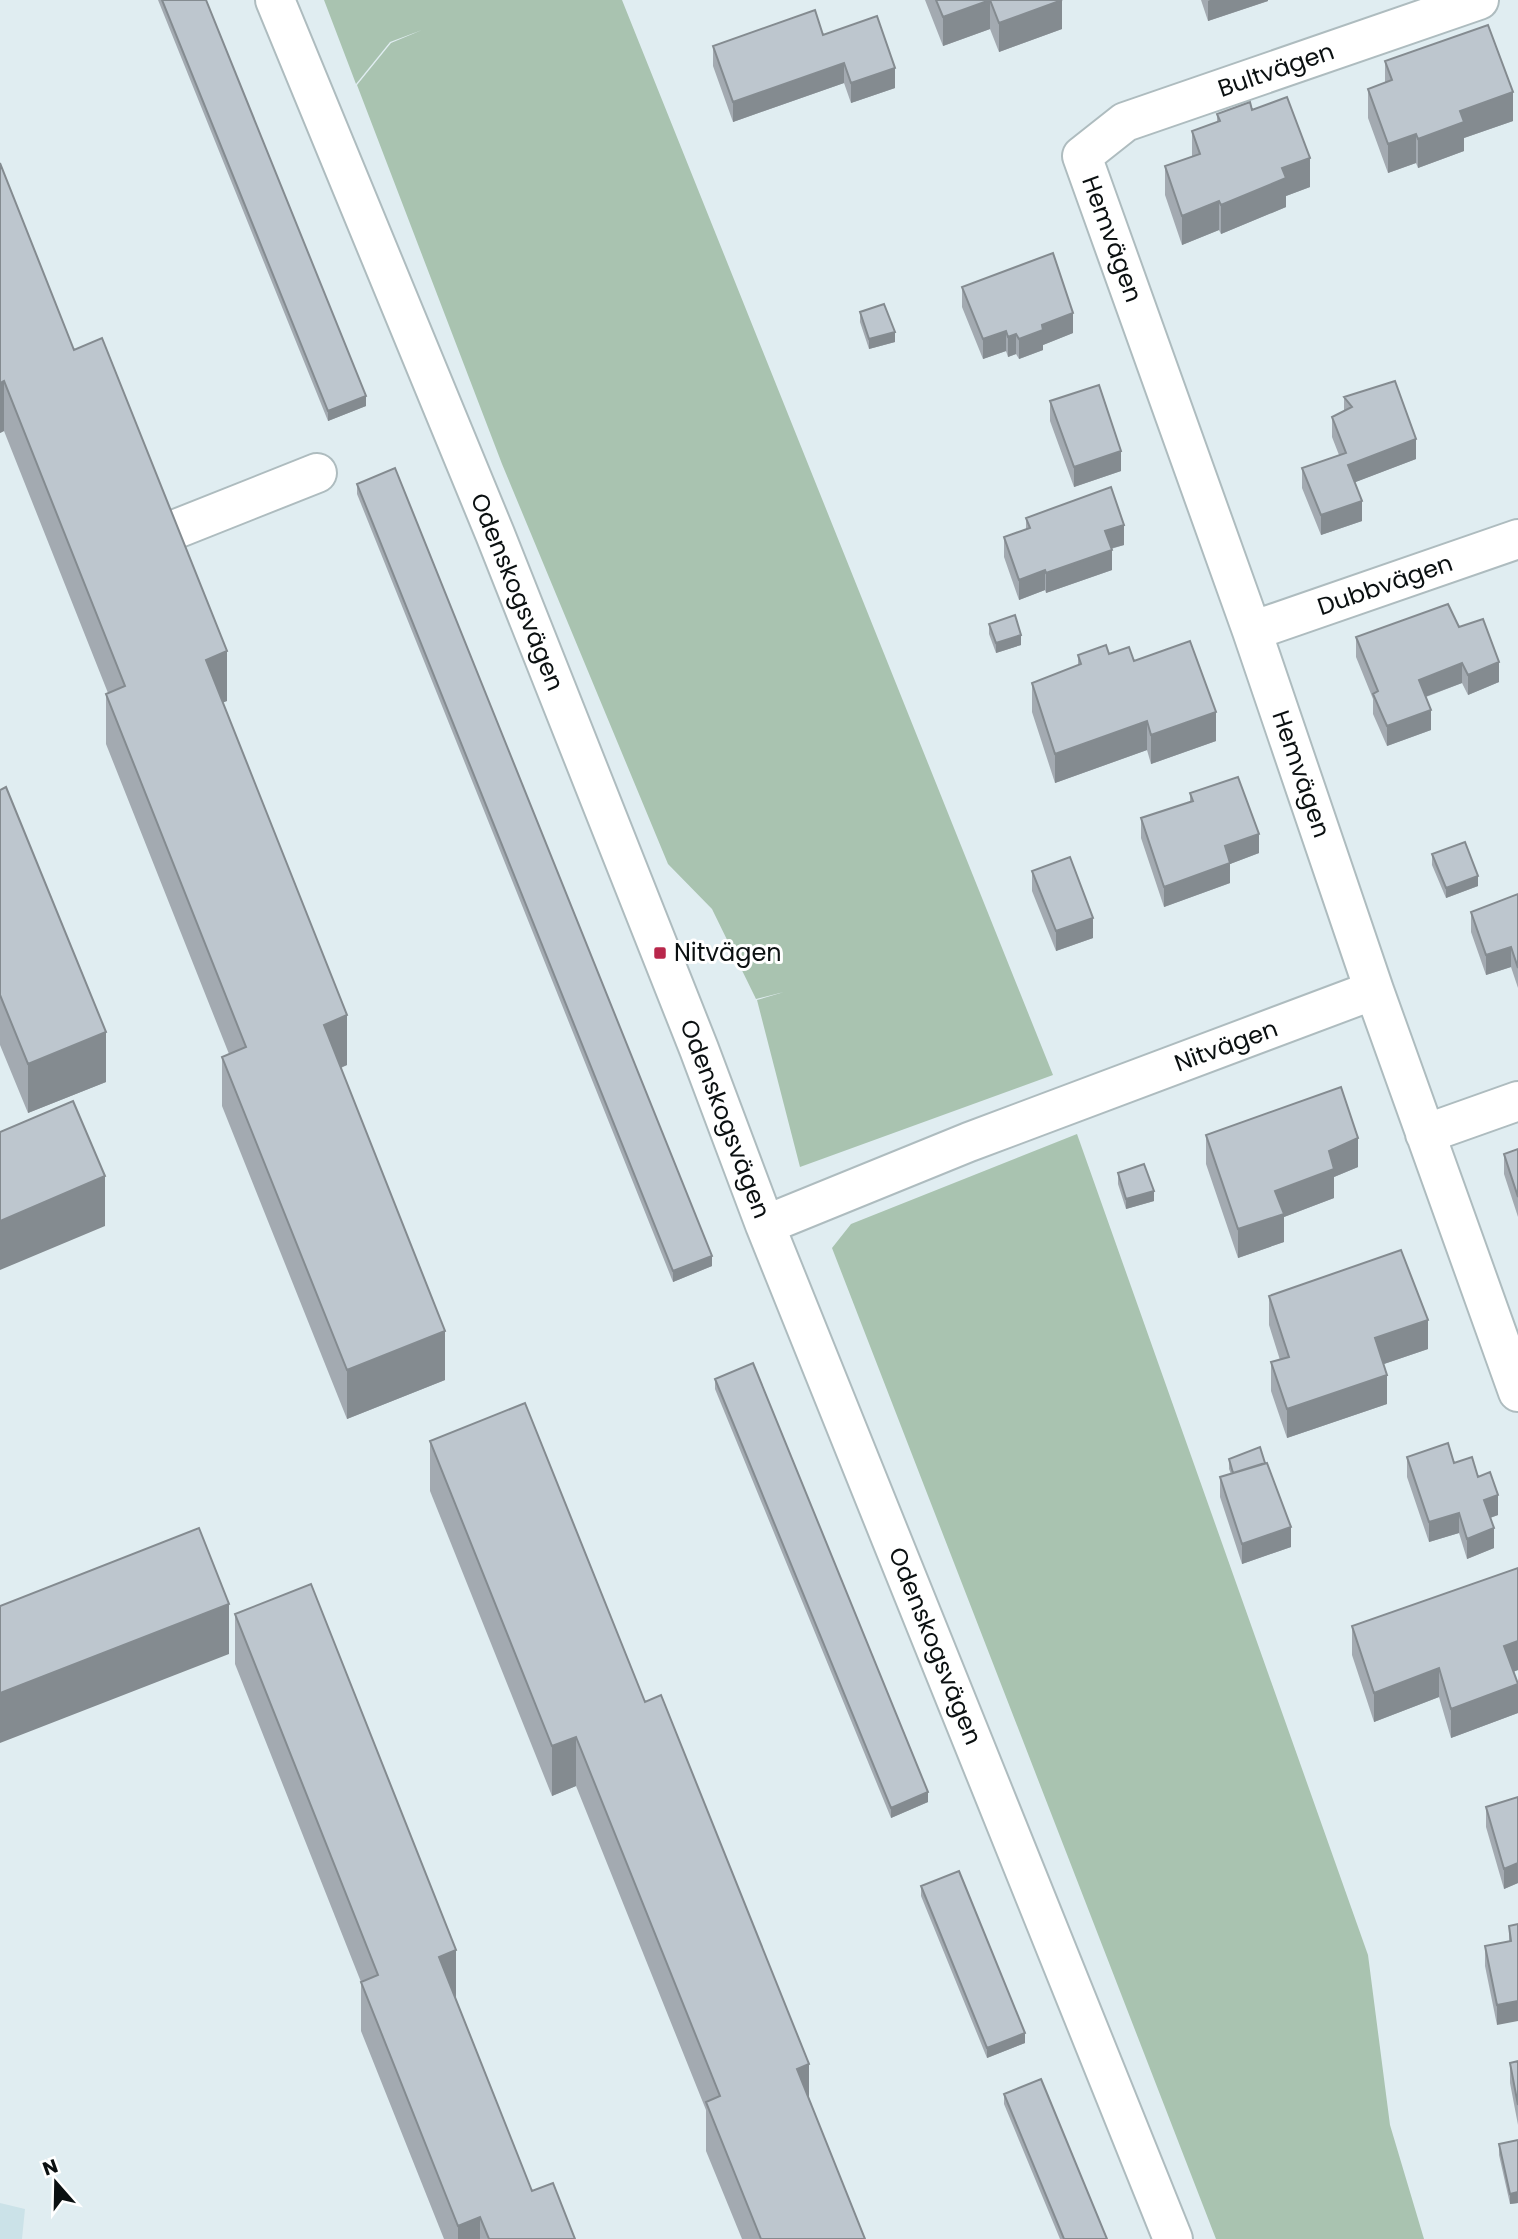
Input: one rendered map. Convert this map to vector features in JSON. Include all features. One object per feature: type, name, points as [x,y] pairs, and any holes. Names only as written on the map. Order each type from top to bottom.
[{"type":"street","name":"Odenskogsvägen","points":[[275,0],[500,546],[699,1049],[765,1225],[1173,2239]]},
{"type":"street","name":"Bultvägen","points":[[1082,156],[1125,122],[1479,0]]},
{"type":"street","name":"Hemvägen","points":[[1082,156],[1252,631],[1374,990],[1518,1392]]},
{"type":"street","points":[[176,529],[317,473]]},
{"type":"street","name":"Dubbvägen","points":[[1252,631],[1518,539]]},
{"type":"street","name":"Nitvägen","points":[[765,1225],[970,1142],[1374,990]]},
{"type":"street","points":[[1425,1134],[1518,1101]]},
{"type":"shaded area","points":[[0,2203],[25,2209],[22,2239],[0,2239]]},
{"type":"green space","points":[[324,0],[622,0],[1053,1075],[800,1167],[757,1000],[784,992],[756,999],[712,909],[668,864],[502,464],[357,85],[391,43],[422,30],[390,42],[356,84]]},
{"type":"green space","points":[[1077,1134],[1368,1955],[1390,2125],[1424,2239],[1216,2239],[832,1248],[851,1224]]},
{"type":"building","points":[[162,0],[206,0],[366,396],[328,411]]},
{"type":"building","points":[[936,0],[990,0],[943,17]]},
{"type":"building","points":[[990,0],[1062,0],[999,23]]},
{"type":"building","points":[[815,10],[823,35],[877,16],[895,68],[851,83],[844,63],[733,102],[713,46]]},
{"type":"building","points":[[1488,25],[1513,92],[1460,111],[1464,122],[1418,139],[1416,134],[1388,144],[1368,89],[1392,80],[1385,61]]},
{"type":"building","points":[[1287,97],[1310,158],[1282,168],[1286,178],[1221,205],[1219,201],[1182,216],[1165,166],[1200,154],[1192,131],[1220,121],[1217,114],[1250,102],[1252,110]]},
{"type":"building","points":[[0,163],[74,350],[102,338],[227,651],[206,660],[347,1015],[324,1025],[445,1331],[347,1370],[222,1057],[246,1047],[106,694],[125,686],[4,381],[0,383]]},
{"type":"building","points":[[1053,253],[1073,313],[1042,325],[1043,330],[1019,339],[1016,334],[1008,337],[1006,331],[983,339],[962,287]]},
{"type":"building","points":[[884,304],[895,332],[869,339],[860,312]]},
{"type":"building","points":[[1395,381],[1416,439],[1348,465],[1362,501],[1321,515],[1302,468],[1346,453],[1332,417],[1352,407],[1344,397]]},
{"type":"building","points":[[1099,385],[1121,451],[1074,467],[1050,401]]},
{"type":"building","points":[[395,468],[712,1256],[673,1271],[357,484]]},
{"type":"building","points":[[1111,487],[1124,525],[1105,531],[1112,550],[1019,580],[1004,537],[1030,528],[1026,518]]},
{"type":"building","points":[[1448,604],[1459,627],[1483,619],[1499,662],[1468,675],[1462,663],[1419,680],[1431,710],[1387,726],[1373,694],[1378,691],[1356,637]]},
{"type":"building","points":[[1015,615],[1021,635],[996,643],[989,624]]},
{"type":"building","points":[[1190,641],[1216,712],[1151,735],[1147,721],[1055,754],[1032,683],[1081,664],[1078,655],[1106,645],[1109,654],[1129,647],[1134,661]]},
{"type":"building","points":[[1238,777],[1259,834],[1225,846],[1230,863],[1164,887],[1141,818],[1193,801],[1190,793]]},
{"type":"building","points":[[6,787],[106,1032],[28,1064],[0,995],[0,790]]},
{"type":"building","points":[[1465,842],[1478,876],[1446,888],[1432,854]]},
{"type":"building","points":[[1070,857],[1093,918],[1056,931],[1032,871]]},
{"type":"building","points":[[1518,894],[1518,968],[1511,947],[1486,955],[1471,912]]},
{"type":"building","points":[[1341,1087],[1358,1138],[1329,1151],[1334,1169],[1275,1191],[1284,1214],[1238,1229],[1206,1135]]},
{"type":"building","points":[[73,1101],[105,1176],[0,1221],[0,1132]]},
{"type":"building","points":[[1518,1149],[1518,1197],[1504,1154]]},
{"type":"building","points":[[1144,1164],[1154,1191],[1126,1199],[1118,1173]]},
{"type":"building","points":[[1401,1250],[1428,1320],[1375,1338],[1387,1375],[1287,1409],[1271,1362],[1289,1357],[1269,1296]]},
{"type":"building","points":[[753,1363],[928,1792],[891,1808],[715,1379]]},
{"type":"building","points":[[525,1403],[645,1702],[661,1695],[809,2064],[797,2069],[865,2239],[761,2239],[706,2102],[720,2096],[576,1737],[552,1746],[430,1441]]},
{"type":"building","points":[[1448,1443],[1454,1463],[1472,1457],[1478,1477],[1490,1472],[1498,1495],[1484,1500],[1494,1528],[1467,1539],[1459,1513],[1429,1522],[1407,1457]]},
{"type":"building","points":[[1260,1447],[1265,1463],[1233,1473],[1229,1459]]},
{"type":"building","points":[[1267,1463],[1291,1527],[1242,1544],[1220,1477]]},
{"type":"building","points":[[199,1528],[229,1604],[0,1693],[0,1606]]},
{"type":"building","points":[[1518,1568],[1518,1641],[1504,1646],[1518,1684],[1451,1709],[1439,1668],[1374,1693],[1352,1626]]},
{"type":"building","points":[[311,1584],[456,1950],[439,1957],[532,2191],[553,2183],[575,2239],[489,2239],[480,2217],[458,2226],[361,1982],[378,1975],[235,1614]]},
{"type":"building","points":[[1518,1797],[1518,1863],[1504,1869],[1486,1807]]},
{"type":"building","points":[[959,1871],[1025,2033],[987,2048],[921,1886]]},
{"type":"building","points":[[1518,1924],[1518,2001],[1497,2005],[1485,1946],[1511,1941],[1509,1926]]},
{"type":"building","points":[[1518,2061],[1518,2105],[1510,2063]]},
{"type":"building","points":[[1041,2079],[1107,2239],[1064,2239],[1004,2094]]},
{"type":"building","points":[[1518,2140],[1518,2192],[1510,2194],[1499,2144]]},
{"type":"place","name":"Nitvägen","points":[[660,953]]}]
